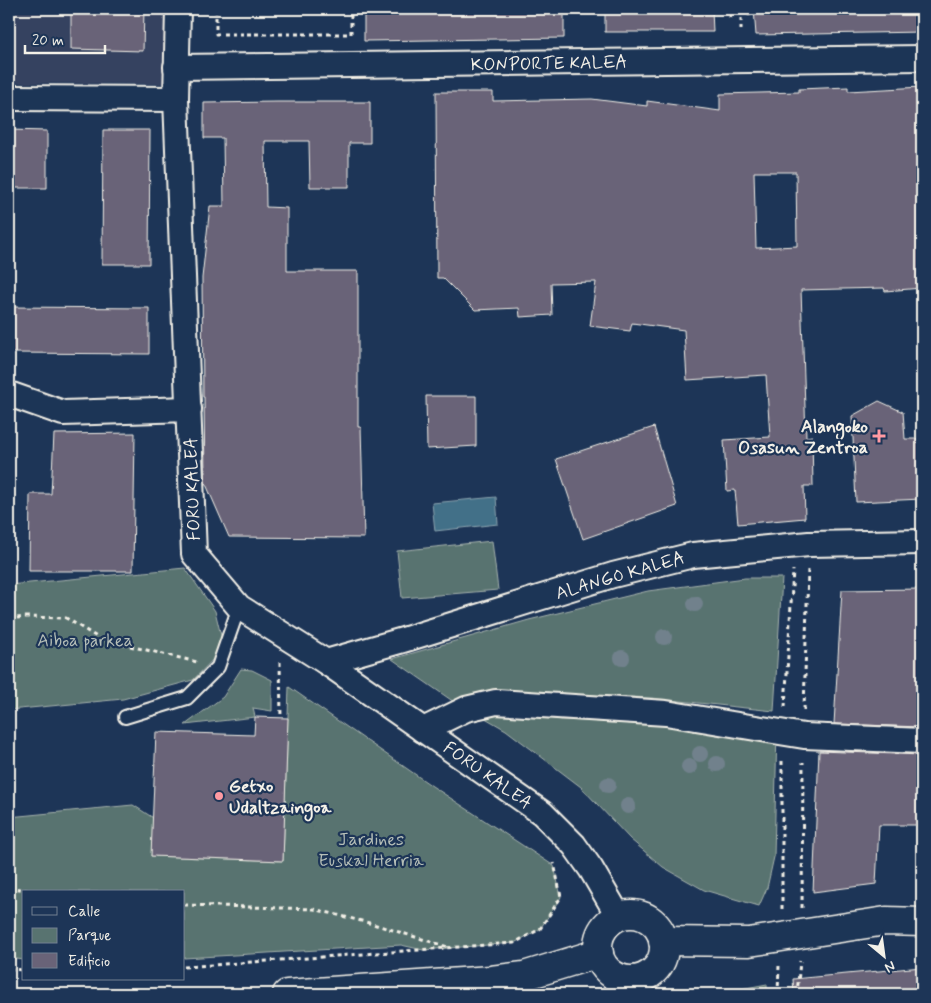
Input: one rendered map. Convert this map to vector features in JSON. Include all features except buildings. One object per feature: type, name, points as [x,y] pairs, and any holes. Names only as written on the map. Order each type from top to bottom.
[{"type":"street","name":"FORU KALEA","points":[[178,9],[176,99],[194,554],[239,607],[326,662],[542,813],[574,845],[619,917]]},
{"type":"street","name":"KONPORTE KALEA","points":[[176,67],[922,58]]},
{"type":"street","points":[[9,98],[176,99]]},
{"type":"street","points":[[9,394],[63,413],[189,409]]},
{"type":"street","name":"ALANGO KALEA","points":[[326,662],[613,575],[693,555],[795,545],[922,542]]},
{"type":"street","points":[[423,730],[466,709],[496,702],[666,714],[804,736],[922,741]]},
{"type":"street","points":[[636,914],[645,918],[654,923],[663,941],[664,953],[660,963],[652,972],[637,979],[620,978],[610,972],[603,964],[599,953],[598,942],[602,932],[607,924],[619,917],[636,914]]},
{"type":"street","points":[[663,941],[749,942],[886,921],[922,922]]},
{"type":"street","points":[[287,994],[492,980],[524,976],[599,953]]},
{"type":"lane","points":[[125,717],[187,698],[218,667],[239,607]]},
{"type":"path","points":[[216,9],[216,34],[351,34],[351,9]]},
{"type":"path","points":[[730,18],[731,9]]},
{"type":"path","points":[[749,9],[749,16]]},
{"type":"path","points":[[741,17],[741,30]]},
{"type":"path","points":[[786,676],[795,545]]},
{"type":"path","points":[[9,619],[24,617],[66,618],[100,639],[218,667]]},
{"type":"path","points":[[281,718],[280,667],[282,634]]},
{"type":"path","points":[[782,765],[783,869]]},
{"type":"path","points":[[185,967],[514,943],[540,929],[561,897],[554,866],[554,826]]},
{"type":"path","points":[[9,887],[25,890]]},
{"type":"path","points":[[185,905],[314,909],[374,924],[452,948]]},
{"type":"path","points":[[9,969],[22,970]]},
{"type":"path","points":[[778,994],[779,981]]},
{"type":"shaded area","points":[[9,9],[165,9],[165,84],[9,83]]},
{"type":"shaded area","points":[[496,497],[498,524],[435,531],[432,503]]},
{"type":"green space","points":[[492,541],[498,590],[402,598],[397,551]]},
{"type":"green space","name":"Aiboa parkea","points":[[185,568],[215,611],[224,648],[193,680],[123,699],[9,710],[9,585]]},
{"type":"green space","points":[[745,578],[782,578],[774,711],[652,698],[529,692],[483,696],[454,702],[392,659],[529,620],[648,591]]},
{"type":"green space","points":[[241,669],[252,670],[272,680],[272,711],[253,708],[255,717],[185,725],[223,697]]},
{"type":"green space","name":"Jardines Euskal Herria","points":[[289,687],[432,786],[554,866],[561,897],[540,929],[514,943],[423,950],[401,945],[185,958],[185,890],[22,890],[22,960],[9,958],[9,817],[133,805],[158,821],[151,856],[283,861]]},
{"type":"green space","points":[[512,713],[562,720],[777,729],[774,857],[767,888],[759,906],[704,890],[663,867],[630,839],[581,787],[506,730],[480,715]]},
{"type":"green space","points":[[767,984],[767,994],[714,994]]},
{"type":"place","name":"Alangoko Osasun Zentroa","points":[[879,436]]},
{"type":"place","name":"Getxo Udaltzaingoa","points":[[219,796]]}]
